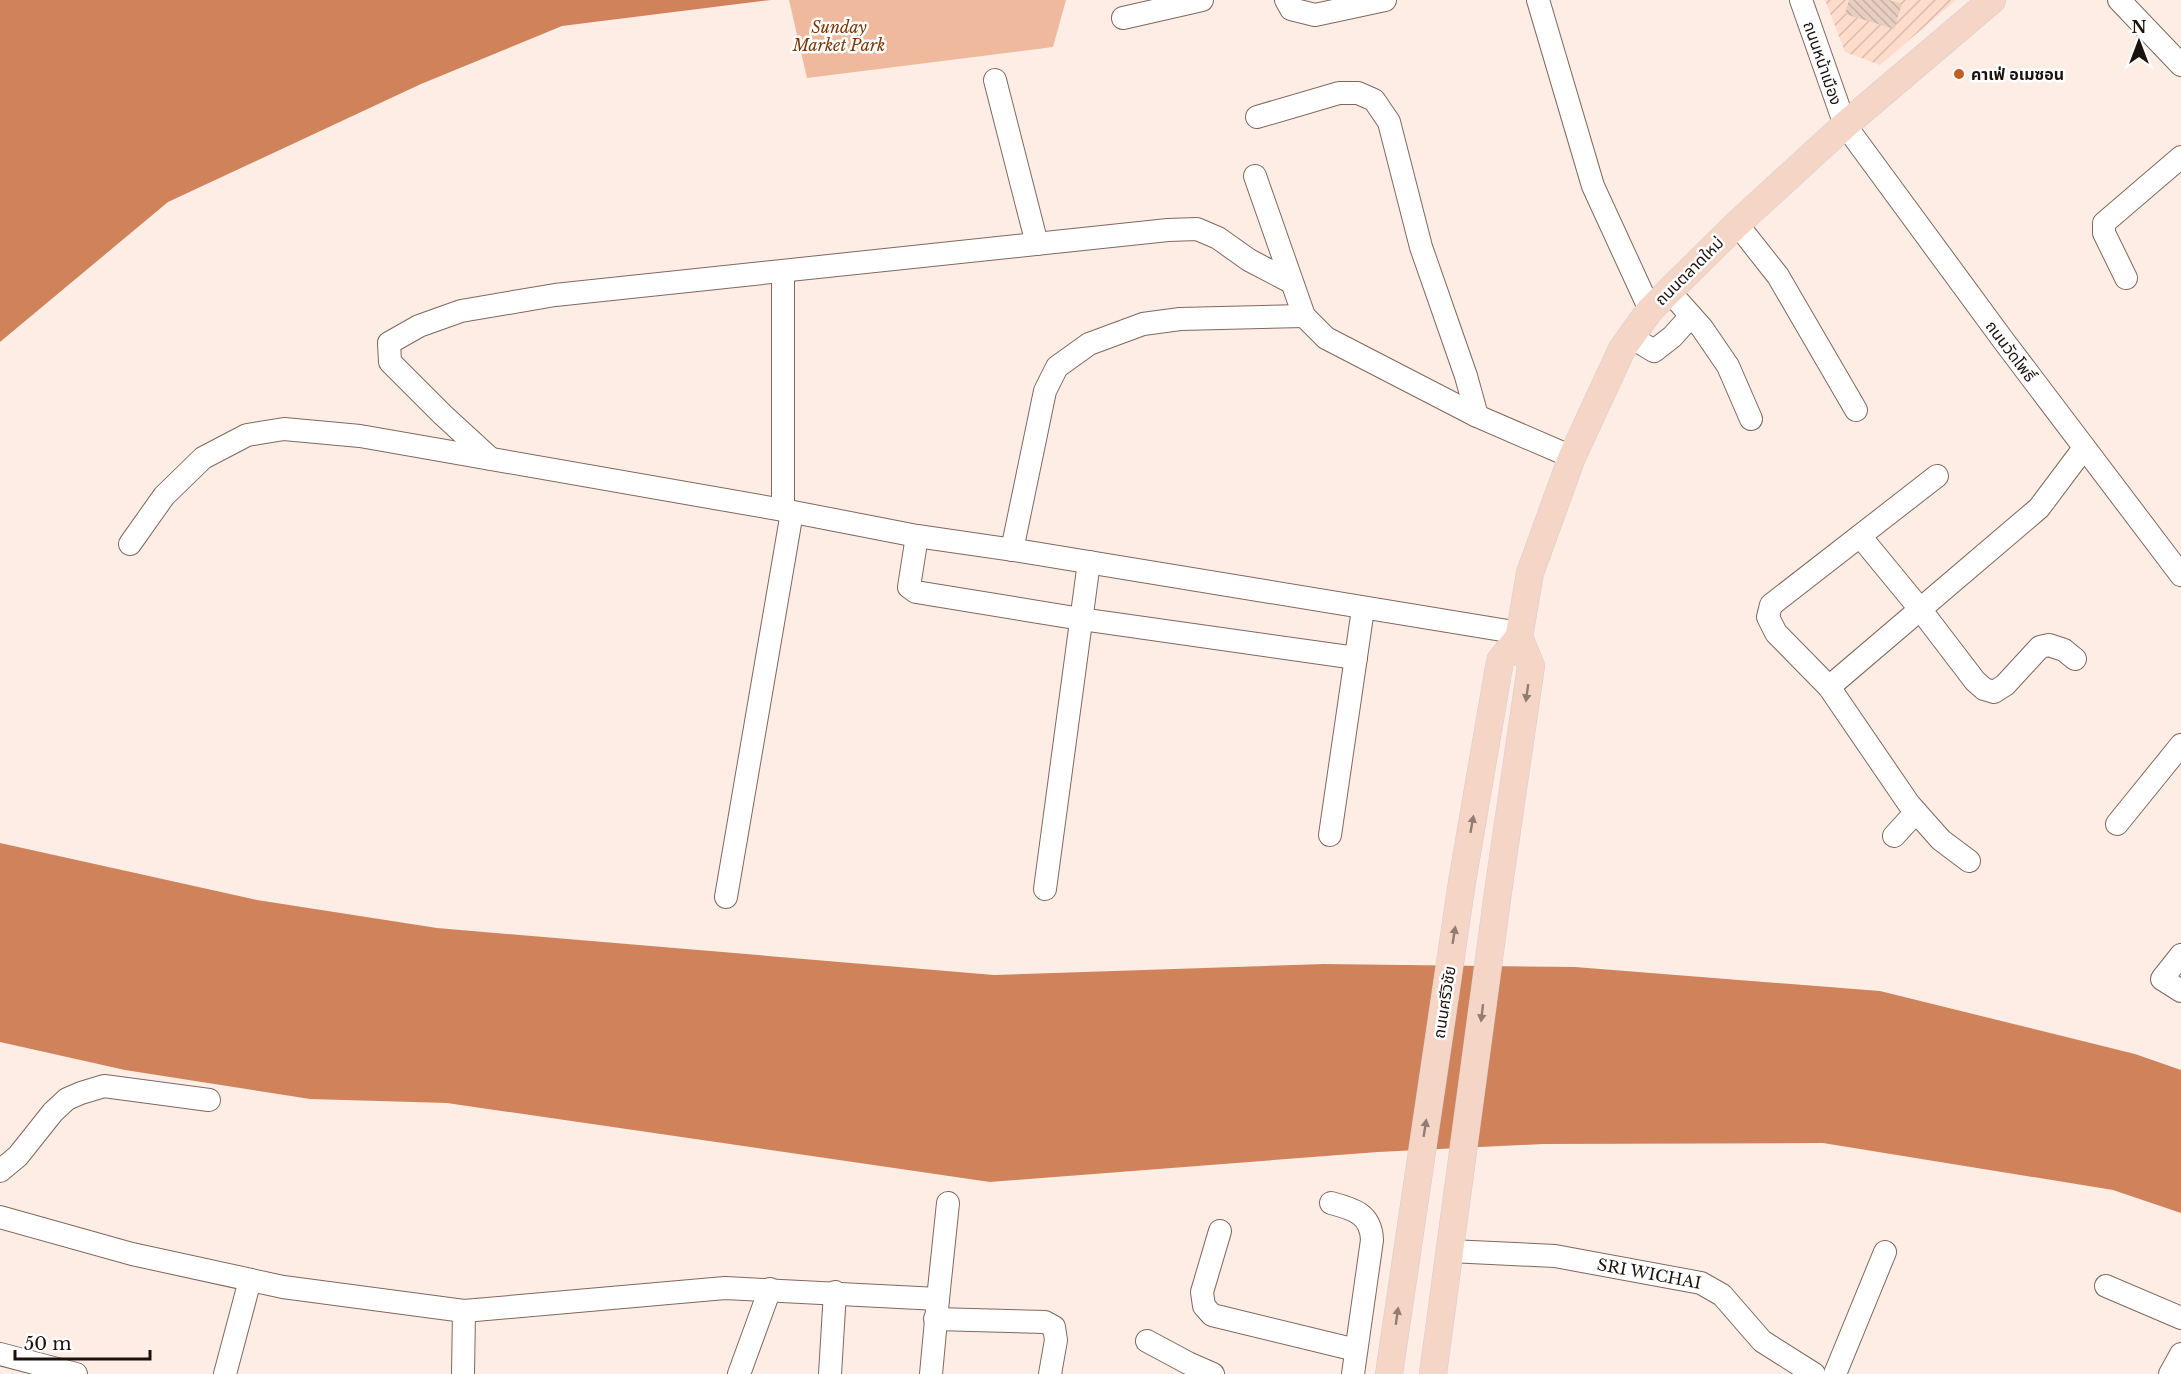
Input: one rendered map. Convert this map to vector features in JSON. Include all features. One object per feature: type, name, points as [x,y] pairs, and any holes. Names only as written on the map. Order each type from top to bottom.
[{"type":"main road","name":"ถนนตลาดใหม่","points":[[1520,635],[1530,573],[1572,457],[1622,349],[1650,310],[1737,224],[1845,125],[1992,0]]},
{"type":"main road","name":"ถนนศรีวิชัย","points":[[1389,1374],[1462,882],[1500,661],[1520,635]]},
{"type":"main road","points":[[1433,1374],[1531,666],[1520,635]]},
{"type":"street","points":[[1123,18],[1202,0]]},
{"type":"street","points":[[1286,0],[1292,9],[1315,15],[1385,0]]},
{"type":"street","points":[[1538,0],[1593,186],[1650,310]]},
{"type":"street","name":"ถนนหน้าเมือง","points":[[1801,0],[1845,125]]},
{"type":"street","points":[[2119,0],[2181,65]]},
{"type":"street","points":[[994,80],[1037,244]]},
{"type":"street","points":[[1257,117],[1339,93],[1358,93],[1374,100],[1389,122],[1421,247],[1466,376],[1477,416]]},
{"type":"street","name":"ถนนวัดโพธิ์","points":[[1845,125],[2002,340],[2181,575]]},
{"type":"street","points":[[2126,278],[2104,233],[2104,223],[2181,157]]},
{"type":"street","points":[[1255,176],[1304,316],[1326,338],[1477,416],[1572,457]]},
{"type":"street","points":[[1737,224],[1778,276],[1856,410]]},
{"type":"street","points":[[491,459],[443,416],[390,362],[389,343],[419,326],[460,311],[555,295],[1168,230],[1197,229],[1218,238],[1249,260],[1291,282]]},
{"type":"street","points":[[726,897],[788,511],[783,272]]},
{"type":"street","points":[[1669,291],[1702,328],[1728,366],[1751,419]]},
{"type":"street","points":[[1012,549],[1045,391],[1057,367],[1089,344],[1143,324],[1180,319],[1304,316]]},
{"type":"street","points":[[1631,337],[1654,351],[1672,337],[1691,316]]},
{"type":"street","points":[[130,544],[165,496],[203,458],[247,435],[284,429],[350,435],[788,511],[917,536],[1012,549],[1520,635]]},
{"type":"street","points":[[1828,687],[2039,508],[2084,448]]},
{"type":"street","points":[[1937,476],[1771,605],[1768,616],[1776,633],[1828,687],[1916,812],[1941,840],[1969,861]]},
{"type":"street","points":[[917,536],[909,587],[916,592],[1081,619],[1356,658]]},
{"type":"street","points":[[1860,536],[1975,681],[1984,689],[1994,692],[2005,685],[2040,647],[2049,645],[2064,650],[2075,659]]},
{"type":"street","points":[[1045,889],[1089,562]]},
{"type":"street","points":[[1330,836],[1364,609]]},
{"type":"street","points":[[2117,824],[2181,745]]},
{"type":"street","points":[[1894,836],[1916,812]]},
{"type":"street","points":[[2181,955],[2162,979],[2181,991]]},
{"type":"street","points":[[0,1171],[18,1156],[67,1099],[81,1093],[104,1086],[210,1100]]},
{"type":"street","points":[[931,1374],[948,1203]]},
{"type":"street","points":[[1331,1203],[1352,1208],[1372,1227],[1353,1374]]},
{"type":"street","points":[[0,1217],[132,1254],[284,1287],[464,1311],[726,1288],[835,1292],[937,1309],[1045,1322],[1054,1327],[1056,1340],[1050,1374]]},
{"type":"street","points":[[1220,1231],[1202,1292],[1204,1306],[1212,1315],[1356,1350]]},
{"type":"street","name":"SRI WICHAI","points":[[1450,1251],[1555,1256],[1701,1283],[1722,1295],[1762,1341],[1814,1374]]},
{"type":"street","points":[[1835,1374],[1885,1252]]},
{"type":"street","points":[[225,1374],[250,1280]]},
{"type":"street","points":[[2106,1286],[2181,1318]]},
{"type":"street","points":[[739,1374],[770,1289]]},
{"type":"street","points":[[830,1374],[835,1292]]},
{"type":"street","points":[[463,1374],[464,1311]]},
{"type":"street","points":[[1147,1341],[1213,1374]]},
{"type":"street","points":[[0,1354],[76,1374]]},
{"type":"street","points":[[2170,1374],[2181,1354]]},
{"type":"shaded area","points":[[0,0],[771,0],[562,26],[421,84],[168,202],[0,342]]},
{"type":"shaded area","points":[[1825,0],[1956,0],[1880,65],[1845,52]]},
{"type":"shaded area","points":[[0,843],[257,900],[437,928],[994,975],[1324,964],[1575,967],[1880,991],[2135,1054],[2181,1070],[2181,1213],[2113,1190],[1823,1143],[1543,1144],[1378,1152],[990,1182],[447,1103],[310,1099],[125,1070],[0,1042]]},
{"type":"green space","name":"Sunday Market Park","points":[[789,0],[1066,0],[1053,47],[807,78]]},
{"type":"building","points":[[1849,0],[1888,0],[1902,4],[1894,29],[1845,14]]},
{"type":"place","name":"คาเฟ่ อเมซอน","points":[[1959,74]]}]
